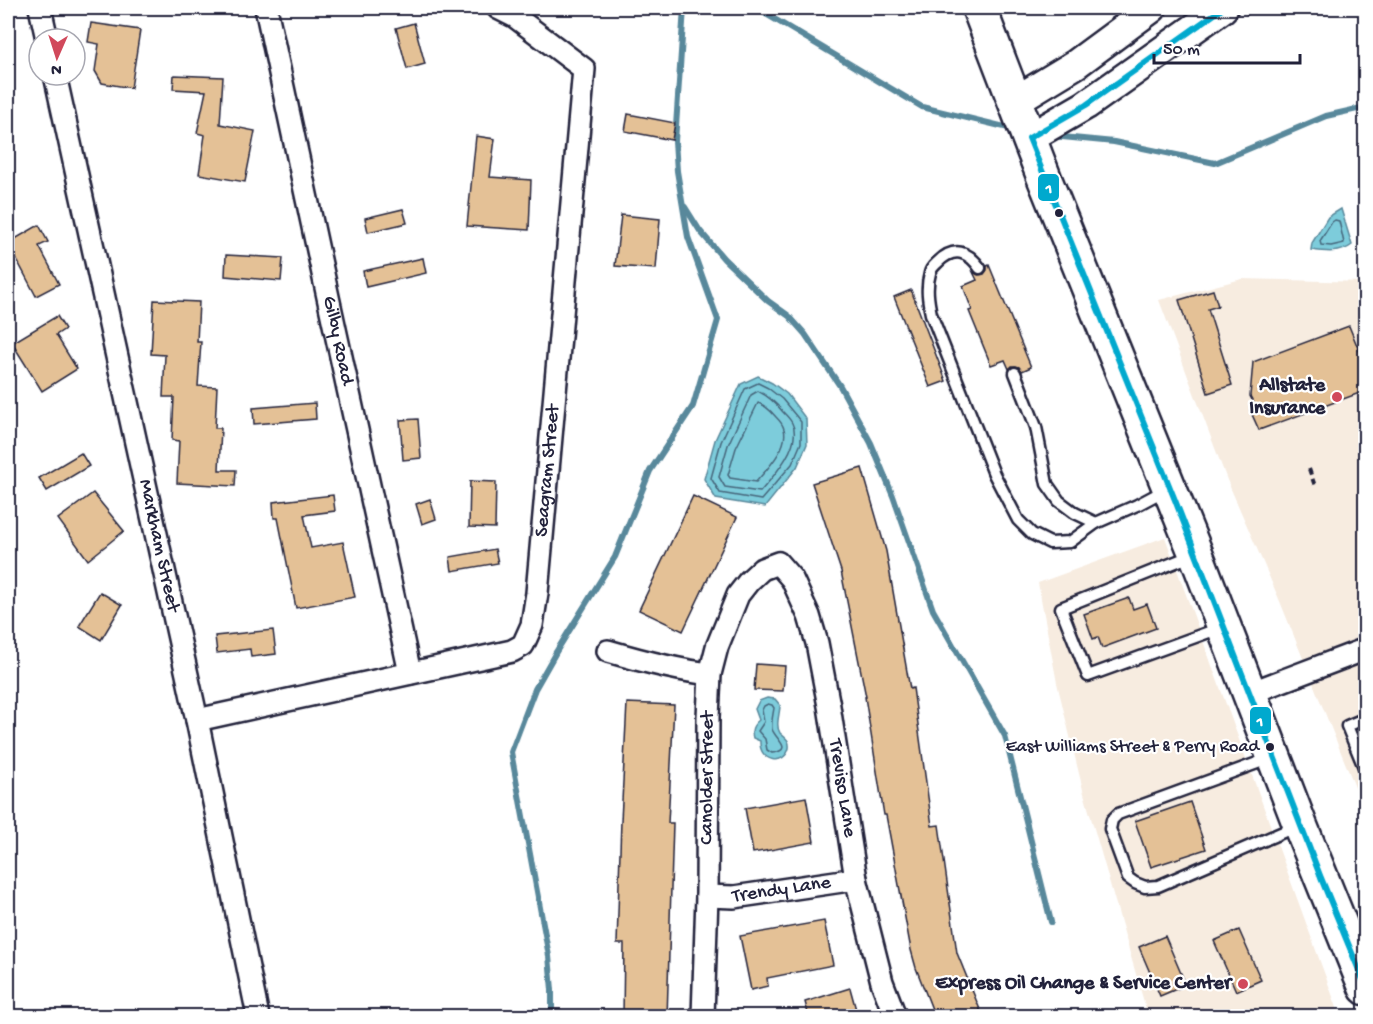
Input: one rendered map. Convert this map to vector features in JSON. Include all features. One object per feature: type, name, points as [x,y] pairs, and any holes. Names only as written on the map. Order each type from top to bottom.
[{"type":"main road","points":[[979,8],[1045,180],[1170,487],[1365,988]]},
{"type":"main road","points":[[1015,101],[1076,64],[1152,8]]},
{"type":"main road","points":[[1029,138],[1086,105],[1223,8]]},
{"type":"street","points":[[40,8],[44,27]]},
{"type":"street","name":"Gilby Road","points":[[266,8],[410,674]]},
{"type":"street","name":"Seagram Street","points":[[197,720],[512,651],[522,645],[532,625],[537,593],[584,69],[514,16],[498,8]]},
{"type":"street","name":"Markham Street","points":[[58,87],[197,720],[258,1017]]},
{"type":"street","name":"Canolder Street","points":[[704,1017],[708,717],[711,674],[717,647],[738,596],[762,569],[778,563]]},
{"type":"street","name":"Treviso Lane","points":[[778,563],[792,579],[809,616],[817,643],[856,879],[882,982],[895,1017]]},
{"type":"street","points":[[1250,693],[1365,649]]},
{"type":"street","points":[[608,651],[645,662],[711,674]]},
{"type":"street","name":"Trendy Lane","points":[[707,896],[734,897],[856,879]]},
{"type":"lane","points":[[980,268],[965,253],[955,252],[945,255],[930,270],[926,290],[931,314],[994,474],[1018,520],[1032,534],[1050,543],[1070,542],[1096,523],[1170,487]]},
{"type":"lane","points":[[1016,374],[1036,427],[1047,484],[1059,501],[1075,513],[1096,523]]},
{"type":"lane","points":[[1196,554],[1061,608],[1088,676],[1224,626]]},
{"type":"lane","points":[[1365,718],[1347,726],[1365,772]]},
{"type":"lane","points":[[1274,757],[1118,814],[1112,820],[1110,829],[1128,878],[1144,887],[1158,886],[1300,825]]},
{"type":"path","points":[[1310,470],[1316,486]]},
{"type":"shaded area","points":[[1242,279],[1365,282],[1365,812],[1279,599],[1227,480],[1159,300]]},
{"type":"shaded area","points":[[1165,537],[1340,1016],[1206,1016],[1206,1010],[1148,1016],[1083,790],[1057,683],[1038,583]]},
{"type":"water","points":[[1341,209],[1352,245],[1338,251],[1311,250],[1312,243],[1328,217]]},
{"type":"water","points":[[758,376],[787,394],[806,419],[807,444],[797,467],[765,507],[716,499],[704,479],[715,440],[741,384]]},
{"type":"water","points":[[767,698],[775,699],[780,705],[779,730],[789,743],[787,754],[783,758],[773,760],[764,754],[760,741],[752,735],[753,726],[759,720],[755,709],[759,701]]},
{"type":"building","points":[[91,23],[140,30],[131,88],[102,83],[95,71],[99,44],[88,42]]},
{"type":"building","points":[[414,23],[425,64],[407,69],[396,28]]},
{"type":"building","points":[[174,75],[223,77],[220,124],[255,131],[245,182],[199,174],[205,135],[197,133],[206,91],[173,89]]},
{"type":"building","points":[[628,114],[675,123],[672,140],[625,131]]},
{"type":"building","points":[[476,136],[495,139],[490,177],[531,180],[529,230],[467,226]]},
{"type":"building","points":[[403,209],[407,223],[368,232],[365,218]]},
{"type":"building","points":[[621,215],[660,219],[656,269],[615,266]]},
{"type":"building","points":[[39,225],[48,242],[39,246],[59,284],[36,296],[8,243]]},
{"type":"building","points":[[226,255],[283,258],[281,281],[225,276]]},
{"type":"building","points":[[423,258],[426,273],[366,287],[363,271]]},
{"type":"building","points":[[989,265],[1031,367],[1022,371],[1016,366],[1009,369],[1005,360],[991,365],[969,311],[972,310],[963,286],[977,280],[973,272],[978,275],[984,274]]},
{"type":"building","points":[[911,290],[946,381],[930,387],[894,297]]},
{"type":"building","points":[[1213,290],[1218,306],[1208,309],[1232,385],[1208,393],[1179,300]]},
{"type":"building","points":[[154,300],[199,302],[197,342],[201,342],[198,386],[217,387],[215,428],[221,428],[219,470],[236,470],[235,486],[177,483],[179,441],[172,440],[174,397],[163,397],[165,355],[151,354]]},
{"type":"building","points":[[57,316],[65,329],[56,335],[77,369],[42,391],[12,343]]},
{"type":"building","points":[[1349,326],[1365,365],[1365,391],[1259,430],[1250,410],[1256,407],[1250,396],[1253,362]]},
{"type":"building","points":[[315,403],[316,419],[254,424],[253,408]]},
{"type":"building","points":[[418,419],[421,458],[403,460],[400,420]]},
{"type":"building","points":[[81,453],[89,466],[47,491],[39,478]]},
{"type":"building","points":[[862,468],[886,551],[910,689],[913,688],[932,826],[939,825],[957,953],[983,1017],[935,1017],[911,950],[886,815],[884,815],[866,697],[841,571],[812,483]]},
{"type":"building","points":[[470,481],[496,482],[495,528],[469,527]]},
{"type":"building","points":[[93,493],[124,531],[88,560],[58,519]]},
{"type":"building","points":[[333,495],[335,511],[304,515],[311,548],[343,542],[355,597],[296,608],[278,518],[274,518],[273,502]]},
{"type":"building","points":[[693,496],[737,517],[683,631],[639,610]]},
{"type":"building","points":[[430,499],[436,519],[422,524],[416,504]]},
{"type":"building","points":[[495,549],[498,563],[452,571],[450,557]]},
{"type":"building","points":[[100,592],[122,605],[101,640],[79,626]]},
{"type":"building","points":[[1129,598],[1133,609],[1147,604],[1156,628],[1102,648],[1098,637],[1093,639],[1084,614]]},
{"type":"building","points":[[273,630],[276,654],[251,657],[250,649],[217,653],[215,636]]},
{"type":"building","points":[[756,664],[785,666],[783,691],[754,690]]},
{"type":"building","points":[[627,703],[674,705],[668,823],[673,823],[667,1017],[623,1017],[624,944],[617,944]]},
{"type":"building","points":[[806,797],[814,842],[753,853],[745,808]]},
{"type":"building","points":[[1190,802],[1206,849],[1151,867],[1135,821]]},
{"type":"building","points":[[824,921],[833,965],[767,978],[768,986],[751,990],[740,936]]},
{"type":"building","points":[[1239,930],[1261,980],[1236,991],[1214,941]]},
{"type":"building","points":[[1165,936],[1186,985],[1160,996],[1139,947]]},
{"type":"building","points":[[850,988],[858,1017],[809,1017],[805,1002]]},
{"type":"waterway","points":[[552,1016],[549,956],[511,752],[535,689],[615,557],[650,471],[693,406],[718,320],[688,237],[677,171],[675,141],[684,8]]},
{"type":"waterway","points":[[756,8],[922,107],[1013,129]]},
{"type":"waterway","points":[[1052,136],[1114,142],[1215,163],[1326,116],[1366,107]]},
{"type":"waterway","points":[[685,207],[700,231],[724,259],[768,301],[789,316],[805,334],[840,386],[871,443],[893,496],[933,610],[1005,736],[1051,922]]},
{"type":"transit line","name":"1","points":[[1223,8],[1086,105],[1029,138],[1175,500],[1321,878],[1366,987]]},
{"type":"place","name":"Allstate Insurance","points":[[1337,397]]},
{"type":"place","name":"East Williams Street & Perry Road","points":[[1270,747]]},
{"type":"place","name":"Express Oil Change & Service Center","points":[[1243,984]]}]
